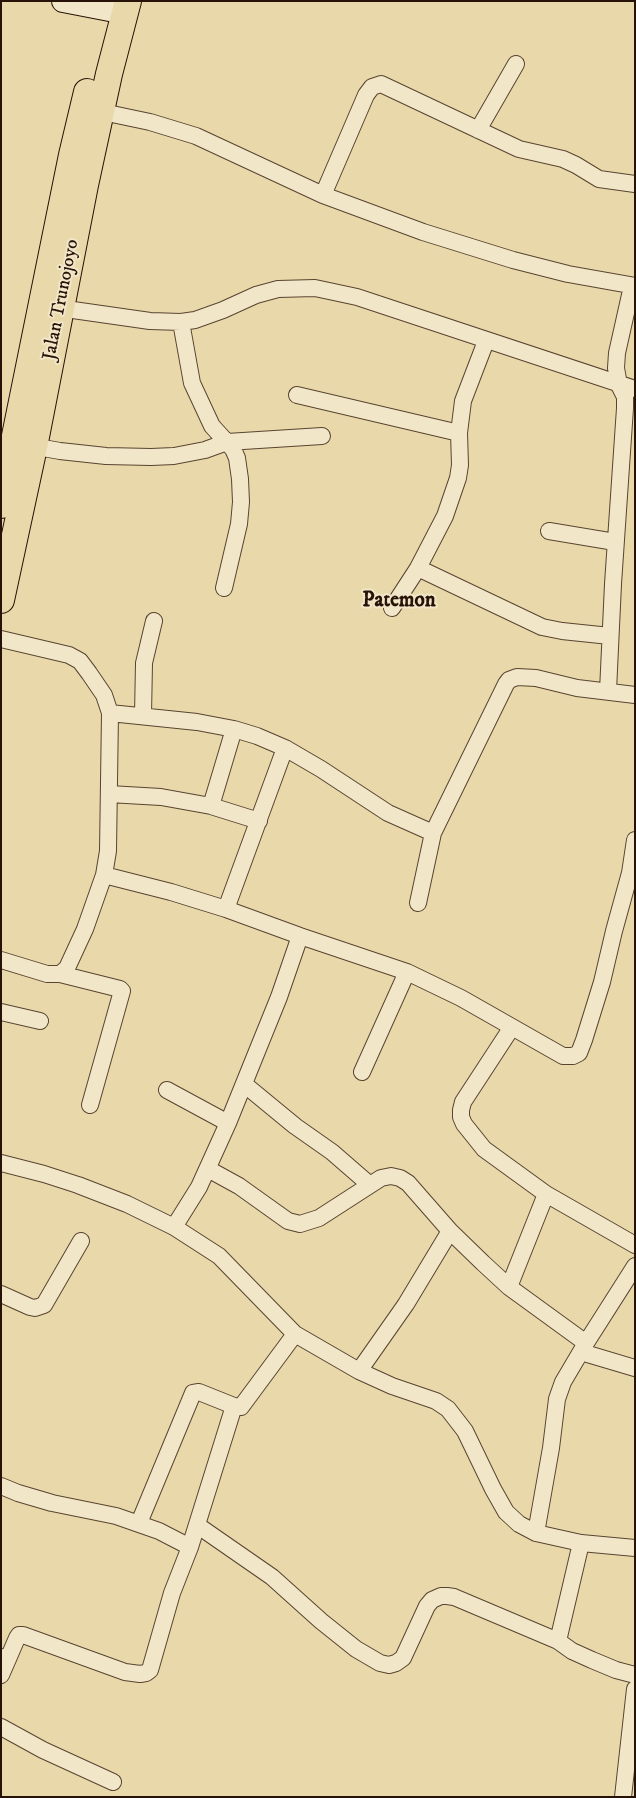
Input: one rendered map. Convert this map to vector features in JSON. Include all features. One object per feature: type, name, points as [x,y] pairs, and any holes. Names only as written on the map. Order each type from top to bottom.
[{"type":"highway","name":"Jalan Trunojoyo","points":[[1,600],[24,445],[112,6]]},
{"type":"highway","name":"Jalan Trunojoyo","points":[[1,505],[24,445]]},
{"type":"main road","points":[[64,1],[112,6]]},
{"type":"street","points":[[478,130],[516,64]]},
{"type":"street","points":[[323,195],[366,95],[372,86],[376,84],[386,85],[519,149],[563,159],[599,179],[635,184]]},
{"type":"street","points":[[92,110],[150,122],[196,136],[323,195],[423,232],[514,260],[568,274],[633,286],[617,353],[616,368],[618,385],[623,391],[625,408],[615,542],[608,692]]},
{"type":"street","points":[[52,307],[150,320],[181,322],[195,320],[256,295],[278,289],[315,288],[357,297],[618,385],[635,389]]},
{"type":"street","points":[[181,322],[192,383],[212,426],[233,449],[237,458],[241,502],[224,588]]},
{"type":"street","points":[[392,608],[418,568],[440,527],[458,478],[460,464],[459,433],[463,401],[486,340]]},
{"type":"street","points":[[297,395],[459,433]]},
{"type":"street","points":[[24,445],[106,456],[151,457],[174,456],[205,450],[227,442],[322,436]]},
{"type":"street","points":[[549,531],[615,542]]},
{"type":"street","points":[[418,568],[542,627],[610,636]]},
{"type":"street","points":[[143,715],[144,663],[154,621]]},
{"type":"street","points":[[1,638],[69,655],[80,661],[104,695],[110,712],[108,851],[104,875],[85,929],[67,968],[60,974]]},
{"type":"street","points":[[418,903],[433,833],[509,680],[517,677],[536,678],[577,688],[635,695]]},
{"type":"street","points":[[110,712],[197,722],[234,729],[257,736],[285,748],[321,769],[388,813],[433,833]]},
{"type":"street","points":[[211,806],[234,729]]},
{"type":"street","points":[[226,909],[285,748]]},
{"type":"street","points":[[109,794],[161,797],[211,806],[259,822]]},
{"type":"street","points":[[104,875],[171,892],[226,909],[406,972],[461,998],[563,1056],[573,1056],[579,1053],[602,982],[630,873],[635,840]]},
{"type":"street","points":[[174,1227],[200,1187],[228,1123],[279,997],[300,936]]},
{"type":"street","points":[[1,960],[47,974],[60,974],[122,991],[90,1105]]},
{"type":"street","points":[[362,1072],[406,972]]},
{"type":"street","points":[[1,1012],[40,1021]]},
{"type":"street","points":[[512,1027],[463,1102],[461,1117],[468,1130],[484,1149],[546,1194],[635,1245]]},
{"type":"street","points":[[244,1084],[295,1126],[332,1152],[370,1185]]},
{"type":"street","points":[[168,1090],[228,1123]]},
{"type":"street","points":[[1,1163],[78,1185],[127,1204],[174,1227],[219,1256],[294,1334],[359,1371],[392,1386],[436,1401],[448,1409],[465,1431],[506,1512],[519,1524],[536,1533],[581,1543],[635,1548]]},
{"type":"street","points":[[208,1169],[239,1186],[288,1221],[300,1224],[318,1218],[386,1176],[396,1176],[408,1183],[450,1231],[509,1287],[583,1348],[635,1368]]},
{"type":"street","points":[[509,1287],[546,1194]]},
{"type":"street","points":[[359,1371],[406,1304],[450,1231]]},
{"type":"street","points":[[1,1294],[30,1307],[44,1305],[81,1241]]},
{"type":"street","points":[[536,1533],[551,1448],[557,1399],[563,1382],[635,1266]]},
{"type":"street","points":[[140,1523],[193,1393],[199,1392],[240,1407],[294,1334]]},
{"type":"street","points":[[1,1675],[5,1658],[17,1638],[23,1635],[116,1669],[140,1674],[148,1672],[152,1667],[172,1593],[190,1547],[234,1406]]},
{"type":"street","points":[[1,1486],[52,1503],[116,1516],[140,1523],[190,1547]]},
{"type":"street","points":[[197,1525],[272,1577],[321,1621],[356,1649],[380,1663],[389,1665],[403,1658],[427,1606],[432,1600],[441,1596],[454,1598],[558,1641],[572,1651],[592,1660],[616,1670],[635,1675]]},
{"type":"street","points":[[558,1641],[581,1543]]},
{"type":"street","points":[[623,1797],[635,1689]]},
{"type":"street","points":[[1,1727],[43,1750],[113,1782]]},
{"type":"district","name":"Patemon","points":[[399,602]]}]
